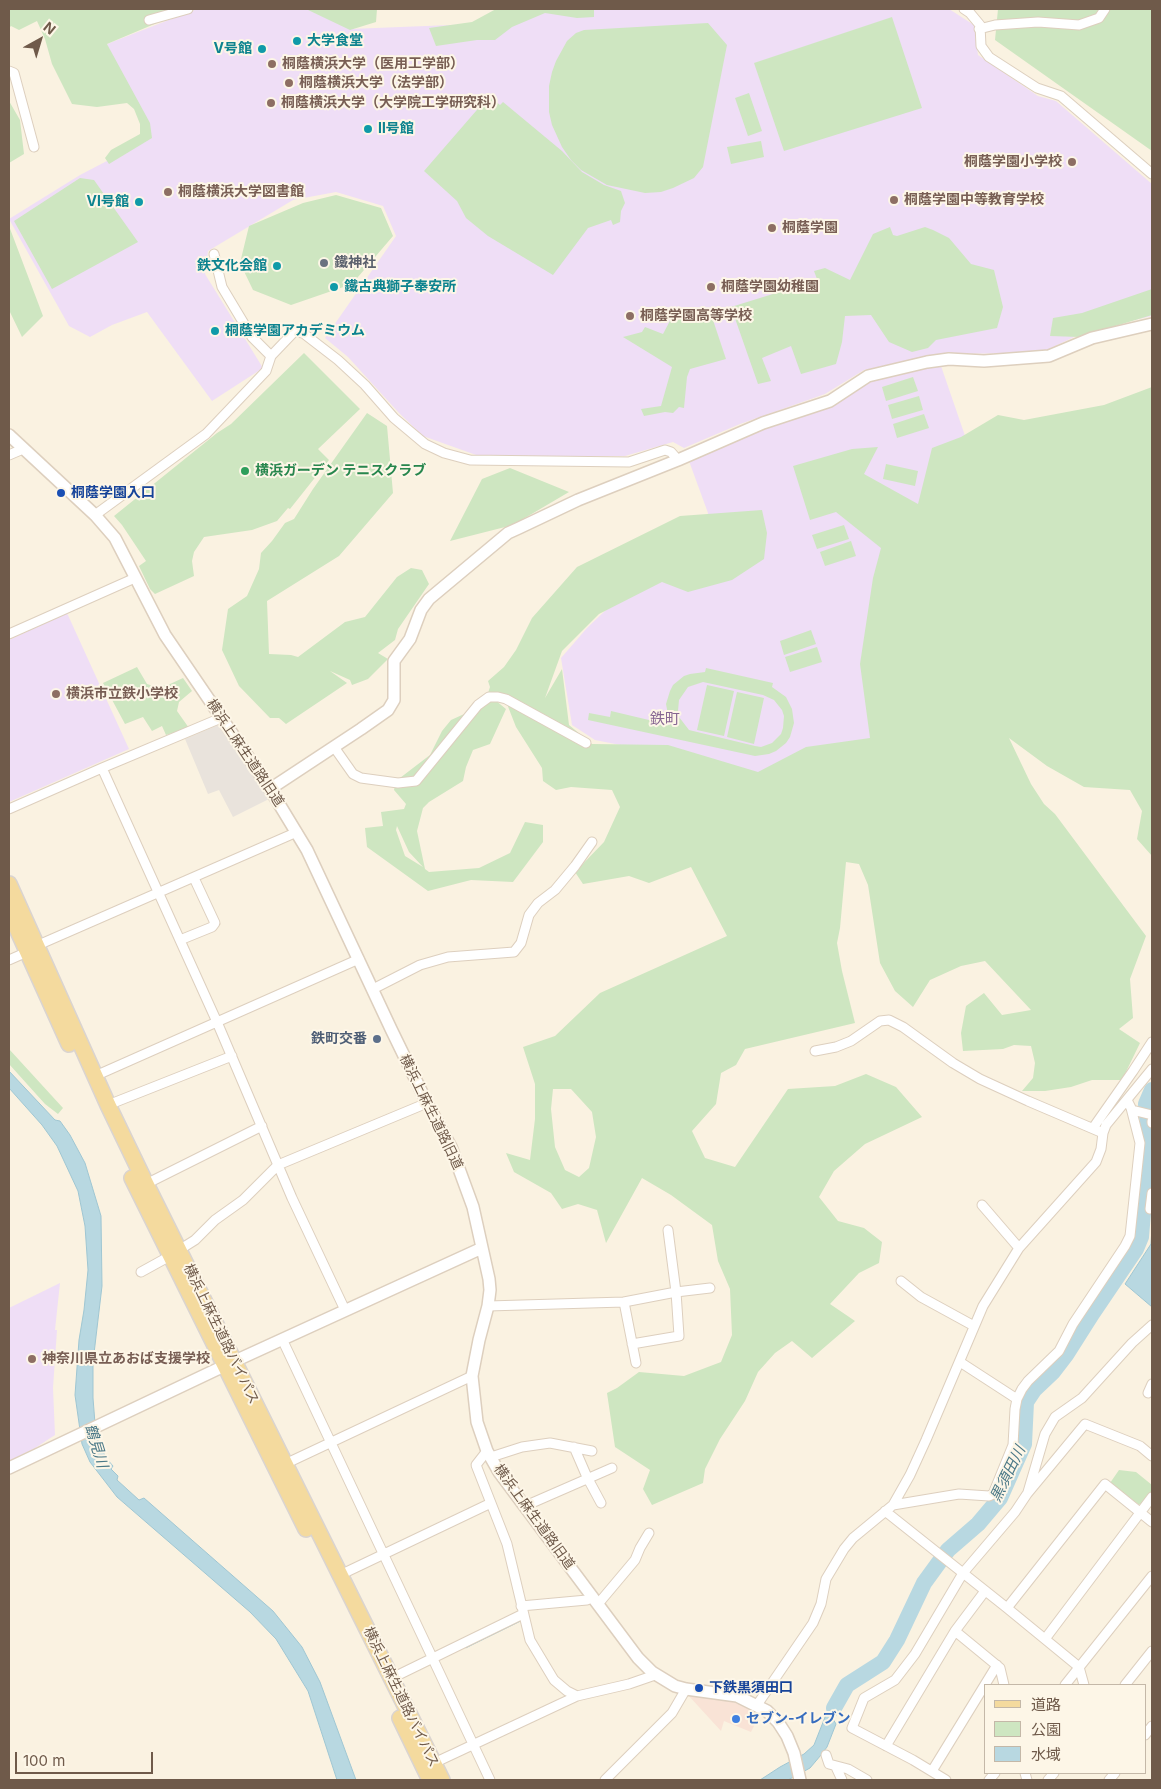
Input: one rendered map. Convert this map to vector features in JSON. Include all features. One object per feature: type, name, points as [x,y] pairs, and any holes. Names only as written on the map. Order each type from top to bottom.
[{"type":"main road","name":"横浜上麻生道路バイパス","points":[[9,884],[31,949],[174,1253],[230,1364],[430,1780]]},
{"type":"main road","name":"横浜上麻生道路バイパス","points":[[9,911],[31,949],[95,1076],[146,1184],[174,1253]]},
{"type":"main road","name":"横浜上麻生道路バイパス","points":[[230,1364],[286,1464],[442,1780]]},
{"type":"street","points":[[149,20],[188,9]]},
{"type":"street","points":[[964,9],[980,25],[981,46],[989,57],[1037,88],[1061,96],[1152,174]]},
{"type":"street","points":[[980,29],[994,25],[1038,22],[1079,25],[1099,18],[1106,9]]},
{"type":"street","points":[[9,71],[14,73],[34,146]]},
{"type":"street","points":[[214,254],[222,287],[252,337],[271,356]]},
{"type":"street","points":[[270,789],[388,710],[394,700],[394,661],[410,639],[421,610],[429,599],[508,533],[578,500],[678,460],[770,420],[830,401],[868,376],[927,362],[949,359],[984,361],[1049,356],[1092,338],[1152,324]]},
{"type":"street","points":[[95,515],[206,434],[266,371],[271,356],[293,333],[303,332],[365,385],[394,418],[425,444],[444,453],[470,460],[629,462],[665,450],[671,452],[678,460]]},
{"type":"street","name":"横浜上麻生道路旧道","points":[[9,435],[95,515],[115,538],[165,635],[270,789],[297,832],[314,863],[427,1103],[451,1146],[473,1207],[489,1284],[488,1306],[472,1376],[477,1422],[489,1454],[499,1472],[638,1658],[655,1675],[670,1684],[686,1690],[737,1696],[767,1711],[778,1722],[787,1736],[794,1753],[800,1779]]},
{"type":"street","points":[[9,455],[23,449]]},
{"type":"street","points":[[9,634],[135,578]]},
{"type":"street","points":[[334,747],[353,774],[361,778],[398,783],[416,781],[478,705],[489,697],[506,699],[586,743]]},
{"type":"street","points":[[9,810],[102,768],[221,718]]},
{"type":"street","points":[[102,768],[217,1022],[278,1165],[345,1310]]},
{"type":"street","points":[[9,960],[297,832]]},
{"type":"street","points":[[373,989],[420,965],[448,957],[514,952],[521,944],[529,915],[538,903],[555,890],[592,842]]},
{"type":"street","points":[[180,940],[215,923],[194,878]]},
{"type":"street","points":[[95,1076],[359,959]]},
{"type":"street","points":[[815,1051],[836,1047],[851,1041],[880,1021],[889,1020],[903,1027],[953,1063],[980,1079],[1028,1102],[1103,1133]]},
{"type":"street","points":[[1093,1128],[1152,1042]]},
{"type":"street","points":[[108,1105],[232,1056]]},
{"type":"street","points":[[757,1705],[813,1623],[821,1604],[826,1580],[849,1542],[893,1505],[910,1475],[983,1306],[1019,1248],[1096,1162],[1106,1125],[1152,1070]]},
{"type":"street","points":[[893,1505],[959,1494],[989,1496],[993,1494],[1013,1445],[1017,1399],[1028,1381],[1059,1352],[1073,1324],[1128,1241],[1140,1143],[1132,1110],[1127,1100]]},
{"type":"street","points":[[141,1272],[194,1240],[215,1220],[242,1200],[278,1165],[427,1103]]},
{"type":"street","points":[[1132,1110],[1152,1114]]},
{"type":"street","points":[[146,1184],[262,1126]]},
{"type":"street","points":[[1150,1209],[1152,1193]]},
{"type":"street","points":[[982,1205],[1019,1248]]},
{"type":"street","points":[[632,1344],[679,1336],[676,1292],[668,1230]]},
{"type":"street","points":[[9,1468],[282,1339],[482,1248]]},
{"type":"street","points":[[901,1281],[921,1296],[974,1326]]},
{"type":"street","points":[[488,1306],[624,1302],[676,1292],[710,1288]]},
{"type":"street","points":[[624,1302],[636,1363]]},
{"type":"street","points":[[1027,1494],[1032,1472],[1045,1434],[1055,1417],[1082,1398],[1132,1342],[1152,1325]]},
{"type":"street","points":[[282,1339],[490,1780]]},
{"type":"street","points":[[960,1362],[1017,1399]]},
{"type":"street","points":[[286,1464],[472,1376]]},
{"type":"street","points":[[1148,1393],[1152,1384]]},
{"type":"street","points":[[946,1780],[852,1728],[864,1698],[895,1680],[915,1654],[961,1572],[1015,1512],[1027,1494],[1084,1424],[1140,1446],[1152,1456]]},
{"type":"street","points":[[577,1696],[567,1691],[554,1680],[530,1640],[507,1544],[476,1465],[489,1454],[522,1446],[550,1443],[592,1451]]},
{"type":"street","points":[[574,1447],[601,1503]]},
{"type":"street","points":[[525,1506],[587,1477],[612,1468]]},
{"type":"street","points":[[1007,1608],[1105,1484],[1152,1522]]},
{"type":"street","points":[[1045,1638],[1152,1497]]},
{"type":"street","points":[[340,1575],[491,1503]]},
{"type":"street","points":[[885,1511],[1079,1667],[1084,1684]]},
{"type":"street","points":[[392,1678],[522,1610],[587,1600],[595,1601],[636,1560],[640,1548],[649,1533]]},
{"type":"street","points":[[1065,1684],[1152,1576]]},
{"type":"street","points":[[886,1746],[955,1631],[985,1591]]},
{"type":"street","points":[[955,1631],[1000,1668],[1004,1684]]},
{"type":"street","points":[[1126,1684],[1152,1651]]},
{"type":"street","points":[[985,1684],[996,1665]]},
{"type":"street","points":[[434,1763],[577,1696],[629,1684],[655,1675]]},
{"type":"street","points":[[932,1771],[984,1685]]},
{"type":"street","points":[[606,1780],[672,1713],[686,1690]]},
{"type":"street","points":[[826,1756],[829,1764],[848,1769],[867,1780]]},
{"type":"street","points":[[836,1767],[842,1780]]},
{"type":"shaded area","name":"桐蔭学園","points":[[197,9],[314,9],[350,29],[476,24],[508,9],[949,9],[974,25],[978,55],[1038,96],[1056,101],[1152,184],[1152,316],[1087,331],[1040,353],[940,354],[864,370],[825,394],[740,424],[684,448],[673,442],[625,456],[476,455],[423,436],[399,413],[348,357],[325,338],[396,236],[383,206],[336,192],[293,200],[208,251],[205,274],[263,368],[212,401],[147,312],[112,325],[90,337],[69,326],[9,219],[80,175],[149,139],[107,44]]},
{"type":"shaded area","points":[[941,366],[973,459],[874,739],[750,780],[696,760],[595,740],[572,725],[561,658],[587,628],[628,589],[705,526],[708,513],[689,461],[872,379]]},
{"type":"shaded area","name":"横浜市立鉄小学校","points":[[67,613],[129,749],[9,802],[9,640]]},
{"type":"shaded area","points":[[218,725],[269,799],[233,817],[219,790],[208,794],[185,739]]},
{"type":"shaded area","name":"神奈川県立あおば支援学校","points":[[60,1283],[55,1330],[57,1330],[53,1388],[55,1435],[9,1461],[9,1308]]},
{"type":"shaded area","points":[[688,1695],[725,1700],[742,1705],[759,1716],[751,1732],[724,1721],[721,1731]]},
{"type":"green space","points":[[9,9],[190,9],[107,44],[150,123],[152,138],[109,164],[105,158],[111,150],[140,134],[140,124],[134,109],[127,103],[97,107],[72,104],[52,64],[45,39],[37,21],[19,30],[11,26],[9,28]]},
{"type":"green space","points":[[306,9],[377,9],[376,22],[350,30]]},
{"type":"green space","points":[[496,9],[594,9],[594,17],[577,18],[545,13],[512,27],[495,40],[477,40],[436,46],[429,28],[472,22]]},
{"type":"green space","points":[[998,9],[1152,9],[1152,151],[995,40]]},
{"type":"green space","points":[[892,17],[922,108],[784,151],[754,63]]},
{"type":"green space","points":[[708,23],[727,45],[703,167],[694,178],[661,192],[645,193],[607,185],[581,170],[562,147],[552,125],[549,112],[549,86],[552,72],[567,41],[576,33],[584,30]]},
{"type":"green space","points":[[749,93],[762,131],[748,136],[735,98]]},
{"type":"green space","points":[[489,96],[500,105],[503,102],[562,151],[582,172],[604,185],[621,191],[625,203],[621,211],[620,222],[613,225],[611,220],[588,228],[553,275],[488,236],[466,218],[457,201],[424,171]]},
{"type":"green space","points":[[9,101],[20,120],[24,154],[9,163]]},
{"type":"green space","points":[[761,141],[764,157],[731,164],[727,147]]},
{"type":"green space","points":[[80,178],[94,180],[138,242],[52,289],[14,221]]},
{"type":"green space","points":[[336,195],[381,208],[393,236],[352,284],[291,305],[253,290],[240,263],[249,226],[303,203]]},
{"type":"green space","points":[[9,226],[43,316],[22,337],[9,310]]},
{"type":"green space","points":[[890,227],[893,235],[897,236],[925,227],[933,230],[949,238],[971,264],[994,270],[1003,307],[997,328],[936,340],[928,348],[912,352],[889,342],[871,315],[845,316],[842,342],[836,364],[801,374],[791,346],[762,358],[771,381],[758,384],[731,307],[805,284],[817,279],[814,271],[825,268],[850,280],[873,234]]},
{"type":"green space","points":[[1152,289],[1152,315],[1079,337],[1050,336],[1053,318],[1082,313]]},
{"type":"green space","points":[[709,308],[726,359],[690,369],[687,377],[684,408],[679,407],[673,413],[665,412],[644,416],[641,409],[661,406],[672,367],[623,337],[642,332],[645,327],[663,334],[672,317],[677,320]]},
{"type":"green space","name":"横浜ガーデン テニスクラブ","points":[[304,353],[360,409],[318,449],[329,460],[290,509],[288,508],[277,521],[252,530],[204,537],[194,552],[192,561],[194,576],[155,594],[150,589],[139,566],[146,561],[114,516],[217,433],[231,424]]},
{"type":"green space","points":[[913,377],[918,391],[886,401],[882,387]]},
{"type":"green space","points":[[1152,387],[1152,856],[1137,839],[1142,811],[1130,790],[1084,787],[1047,766],[1009,738],[1031,784],[1044,804],[1055,814],[1146,936],[1130,979],[1133,1018],[1119,1029],[1140,1043],[1122,1080],[1092,1080],[1071,1087],[1045,1091],[1022,1091],[1033,1078],[1035,1063],[1031,1046],[1014,1045],[1003,1049],[963,1051],[961,1033],[966,1006],[984,993],[1002,1015],[1031,1010],[985,961],[961,966],[930,980],[913,1007],[895,991],[880,963],[868,885],[859,864],[846,862],[837,943],[855,1023],[745,1049],[736,1065],[721,1073],[716,1104],[692,1131],[705,1158],[735,1167],[788,1089],[835,1086],[866,1074],[896,1087],[922,1117],[865,1144],[834,1171],[819,1197],[838,1221],[864,1228],[882,1242],[879,1263],[859,1273],[830,1304],[855,1321],[812,1358],[792,1341],[775,1353],[758,1372],[745,1401],[720,1439],[705,1469],[703,1483],[652,1505],[643,1489],[650,1470],[615,1447],[607,1393],[639,1372],[684,1376],[721,1362],[732,1335],[730,1289],[718,1261],[712,1225],[671,1195],[642,1178],[606,1243],[597,1210],[578,1204],[562,1209],[551,1193],[514,1172],[506,1153],[530,1160],[535,1119],[535,1084],[523,1047],[555,1036],[600,993],[727,936],[691,867],[649,883],[629,876],[583,884],[575,872],[604,842],[620,807],[612,790],[571,787],[556,790],[543,781],[542,768],[516,727],[507,704],[522,704],[495,700],[506,709],[490,744],[473,750],[463,781],[429,802],[423,808],[417,831],[425,869],[429,872],[479,868],[510,853],[525,822],[543,825],[543,842],[513,882],[471,880],[428,891],[367,847],[365,828],[383,826],[381,812],[404,809],[406,804],[394,790],[396,781],[430,755],[442,731],[451,720],[484,705],[490,687],[488,681],[504,667],[516,650],[532,618],[577,567],[680,516],[762,510],[767,533],[764,559],[732,580],[688,592],[662,582],[599,614],[562,651],[545,698],[562,669],[569,725],[592,744],[668,745],[758,772],[806,747],[870,738],[860,664],[873,578],[881,548],[836,512],[810,520],[793,466],[852,449],[878,447],[864,474],[918,504],[932,448],[961,437],[998,415],[1024,420],[1104,405]],"holes":[[[397,826],[409,852],[423,867],[405,856],[396,830]],[[553,1089],[571,1089],[592,1112],[596,1137],[589,1168],[579,1177],[565,1170],[555,1147],[551,1109]]]},
{"type":"green space","points":[[919,396],[923,410],[892,419],[888,405]]},
{"type":"green space","points":[[367,413],[387,426],[393,493],[339,556],[267,601],[269,654],[298,657],[345,622],[365,617],[397,577],[411,568],[422,570],[429,584],[398,629],[395,640],[378,653],[388,659],[368,679],[352,685],[350,680],[330,671],[347,683],[286,724],[279,718],[270,718],[239,686],[222,650],[228,609],[247,596],[259,569],[261,553],[285,523],[294,519]]},
{"type":"green space","points":[[924,414],[929,428],[897,438],[893,424]]},
{"type":"green space","points":[[886,464],[918,471],[915,486],[883,479]]},
{"type":"green space","points":[[510,468],[569,492],[513,525],[450,541],[482,479]]},
{"type":"green space","points":[[844,525],[849,539],[817,549],[812,535]]},
{"type":"green space","points":[[851,541],[856,556],[825,566],[820,552]]},
{"type":"green space","points":[[811,630],[816,644],[784,655],[780,641]]},
{"type":"green space","points":[[817,647],[822,662],[790,672],[785,657]]},
{"type":"green space","points":[[137,667],[147,684],[157,687],[183,678],[192,691],[179,702],[177,711],[189,728],[166,735],[162,726],[152,731],[143,717],[125,724],[103,683]]},
{"type":"green space","points":[[706,668],[773,683],[772,687],[786,697],[792,709],[794,723],[786,743],[769,754],[755,756],[588,720],[589,713],[610,717],[611,711],[670,725],[666,704],[673,685],[684,676],[705,672]],"holes":[[[703,682],[763,695],[774,700],[784,716],[781,734],[772,743],[761,747],[689,730],[679,717],[679,700],[688,687]]]},
{"type":"green space","points":[[707,685],[734,691],[724,736],[697,730]]},
{"type":"green space","points":[[737,692],[764,698],[754,744],[727,737]]},
{"type":"green space","points":[[9,1049],[63,1108],[58,1114],[45,1104],[9,1064]]},
{"type":"green space","points":[[1119,1470],[1136,1472],[1152,1485],[1152,1494],[1143,1505],[1138,1504],[1110,1483]]},
{"type":"water","name":"鶴見川","points":[[9,1071],[55,1120],[60,1121],[70,1135],[85,1163],[101,1216],[102,1286],[93,1362],[93,1398],[96,1436],[106,1458],[113,1466],[111,1469],[118,1476],[117,1480],[139,1500],[144,1498],[273,1611],[302,1647],[320,1682],[356,1780],[337,1780],[308,1691],[276,1639],[250,1612],[117,1497],[90,1462],[82,1444],[75,1395],[79,1340],[88,1270],[85,1226],[78,1191],[57,1146],[42,1125],[9,1088]]},
{"type":"water","points":[[1152,1227],[1152,1307],[1125,1284],[1151,1244]]},
{"type":"water","points":[[842,1685],[848,1689],[833,1719],[836,1724],[827,1747],[810,1768],[788,1780],[760,1780],[804,1754],[814,1745],[831,1702]]},
{"type":"waterway","name":"黒須田川","points":[[834,1708],[847,1685],[883,1662],[897,1640],[924,1583],[948,1550],[978,1524],[1000,1498],[1024,1444],[1026,1402],[1034,1390],[1053,1372],[1066,1355],[1136,1249],[1141,1237],[1149,1139],[1146,1104],[1152,1090]]},
{"type":"waterway","points":[[466,1647],[519,1621]]},
{"type":"place","name":"大学食堂","points":[[297,41]]},
{"type":"place","name":"Ⅴ号館","points":[[262,49]]},
{"type":"place","name":"桐蔭横浜大学（医用工学部）","points":[[272,64]]},
{"type":"place","name":"桐蔭横浜大学（法学部）","points":[[289,83]]},
{"type":"place","name":"桐蔭横浜大学（大学院工学研究科）","points":[[271,103]]},
{"type":"place","name":"Ⅱ号館","points":[[368,129]]},
{"type":"place","name":"桐蔭学園小学校","points":[[1072,162]]},
{"type":"place","name":"桐蔭横浜大学図書館","points":[[168,192]]},
{"type":"place","name":"桐蔭学園中等教育学校","points":[[894,200]]},
{"type":"place","name":"Ⅵ号館","points":[[139,202]]},
{"type":"place","name":"桐蔭学園","points":[[772,228]]},
{"type":"place","name":"鐵神社","points":[[324,263]]},
{"type":"place","name":"鉄文化会館","points":[[277,266]]},
{"type":"place","name":"鐵古典獅子奉安所","points":[[334,287]]},
{"type":"place","name":"桐蔭学園幼稚園","points":[[711,287]]},
{"type":"place","name":"桐蔭学園高等学校","points":[[630,316]]},
{"type":"place","name":"桐蔭学園アカデミウム","points":[[215,331]]},
{"type":"place","name":"横浜ガーデン テニスクラブ","points":[[245,471]]},
{"type":"place","name":"桐蔭学園入口","points":[[61,493]]},
{"type":"place","name":"横浜市立鉄小学校","points":[[56,694]]},
{"type":"place","name":"鉄町交番","points":[[377,1039]]},
{"type":"place","name":"神奈川県立あおば支援学校","points":[[32,1359]]},
{"type":"place","name":"下鉄黒須田口","points":[[699,1688]]},
{"type":"place","name":"セブン-イレブン","points":[[736,1719]]},
{"type":"district","name":"鉄町","points":[[665,719]]}]
